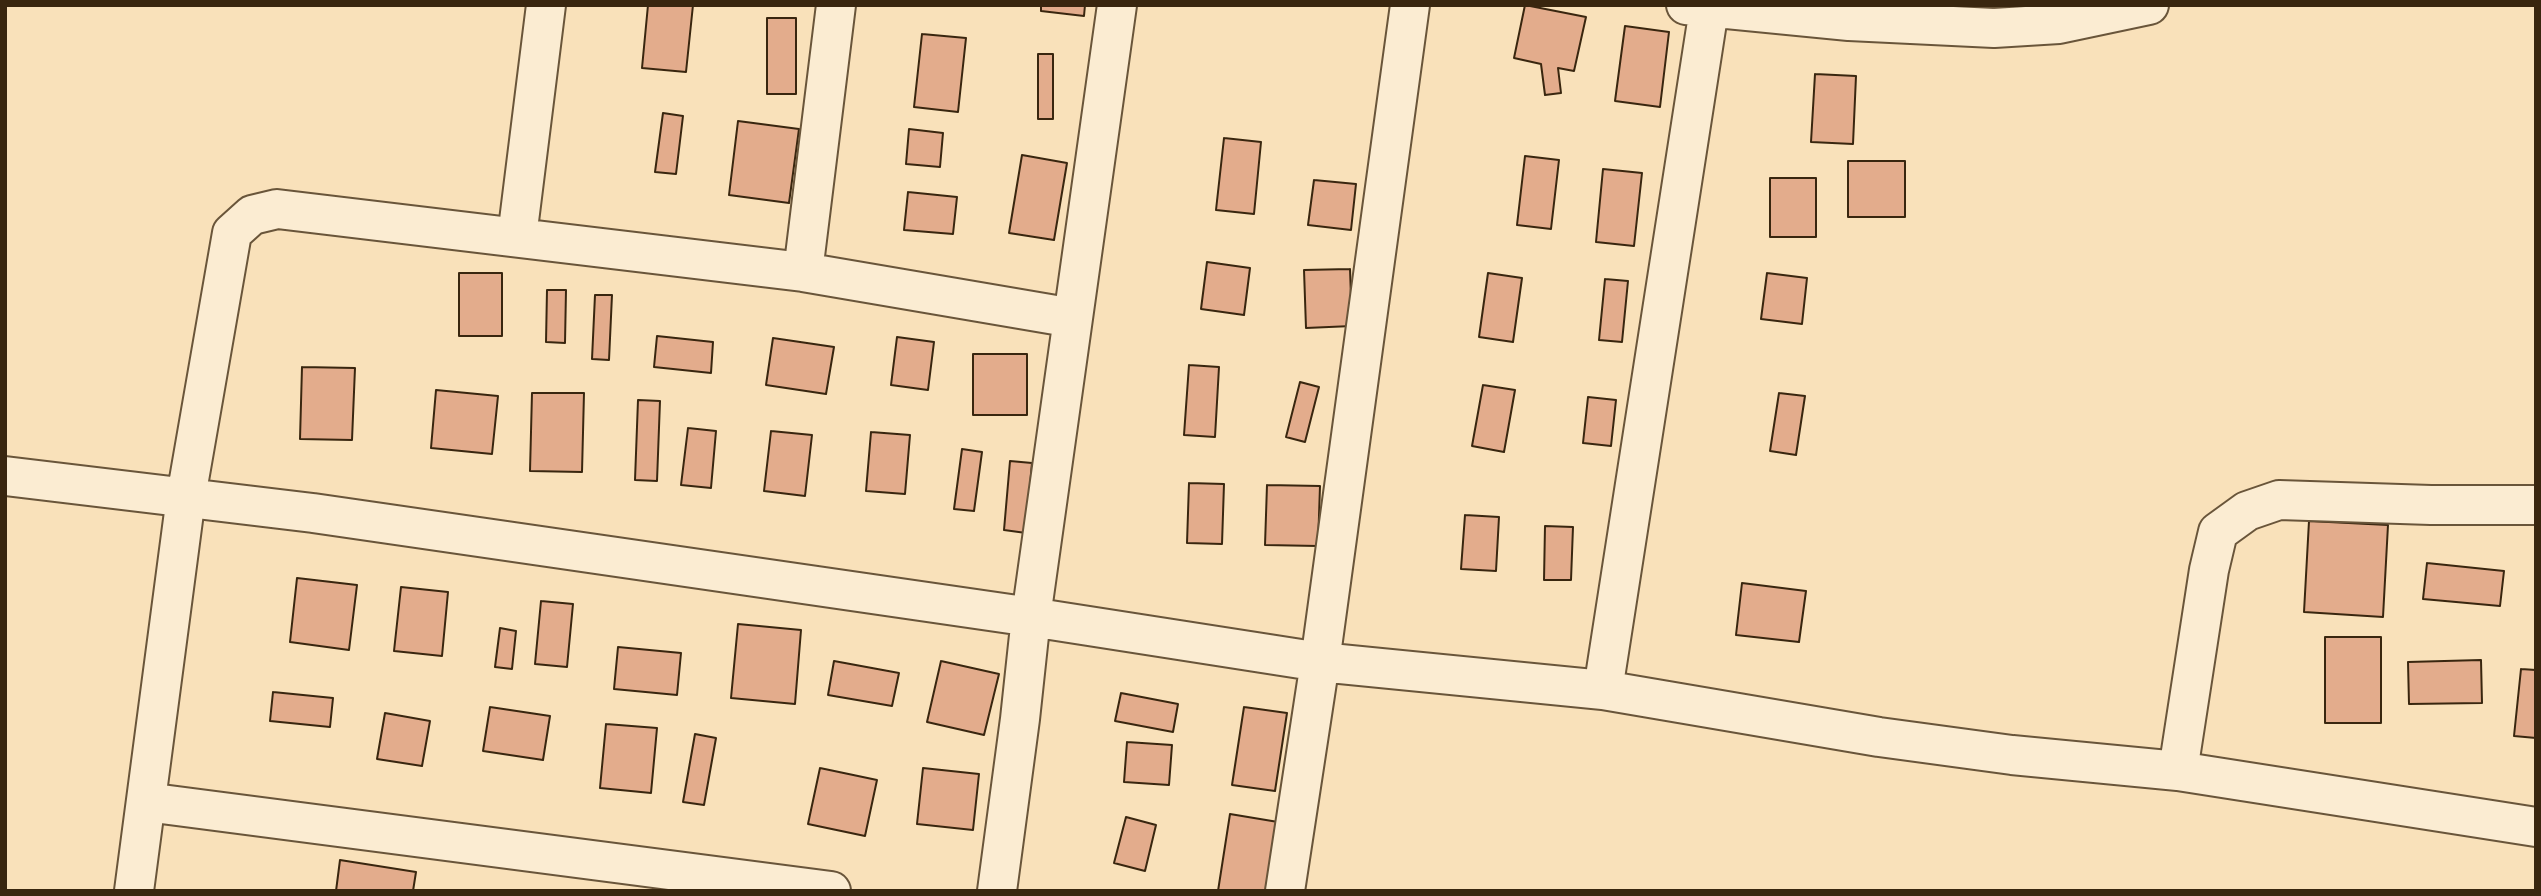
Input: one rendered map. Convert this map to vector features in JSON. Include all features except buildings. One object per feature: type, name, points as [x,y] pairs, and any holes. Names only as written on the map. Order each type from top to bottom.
[{"type":"street","points":[[517,237],[546,5]]},
{"type":"street","points":[[803,272],[836,5]]},
{"type":"street","points":[[997,891],[1031,617],[1117,5]]},
{"type":"street","points":[[1285,891],[1320,662],[1410,5]]},
{"type":"street","points":[[1603,690],[1697,7],[1849,21],[1994,28],[2059,24],[2150,5]]},
{"type":"street","points":[[134,891],[186,497],[232,233],[252,215],[276,209],[803,272],[1073,318]]},
{"type":"street","points":[[5,476],[186,497],[1031,617],[1320,662],[1603,690],[1893,738],[2012,755],[2178,771],[2536,827]]},
{"type":"street","points":[[2178,771],[2209,570],[2218,532],[2247,511],[2279,500],[2536,505]]},
{"type":"street","points":[[146,802],[831,891]]}]
